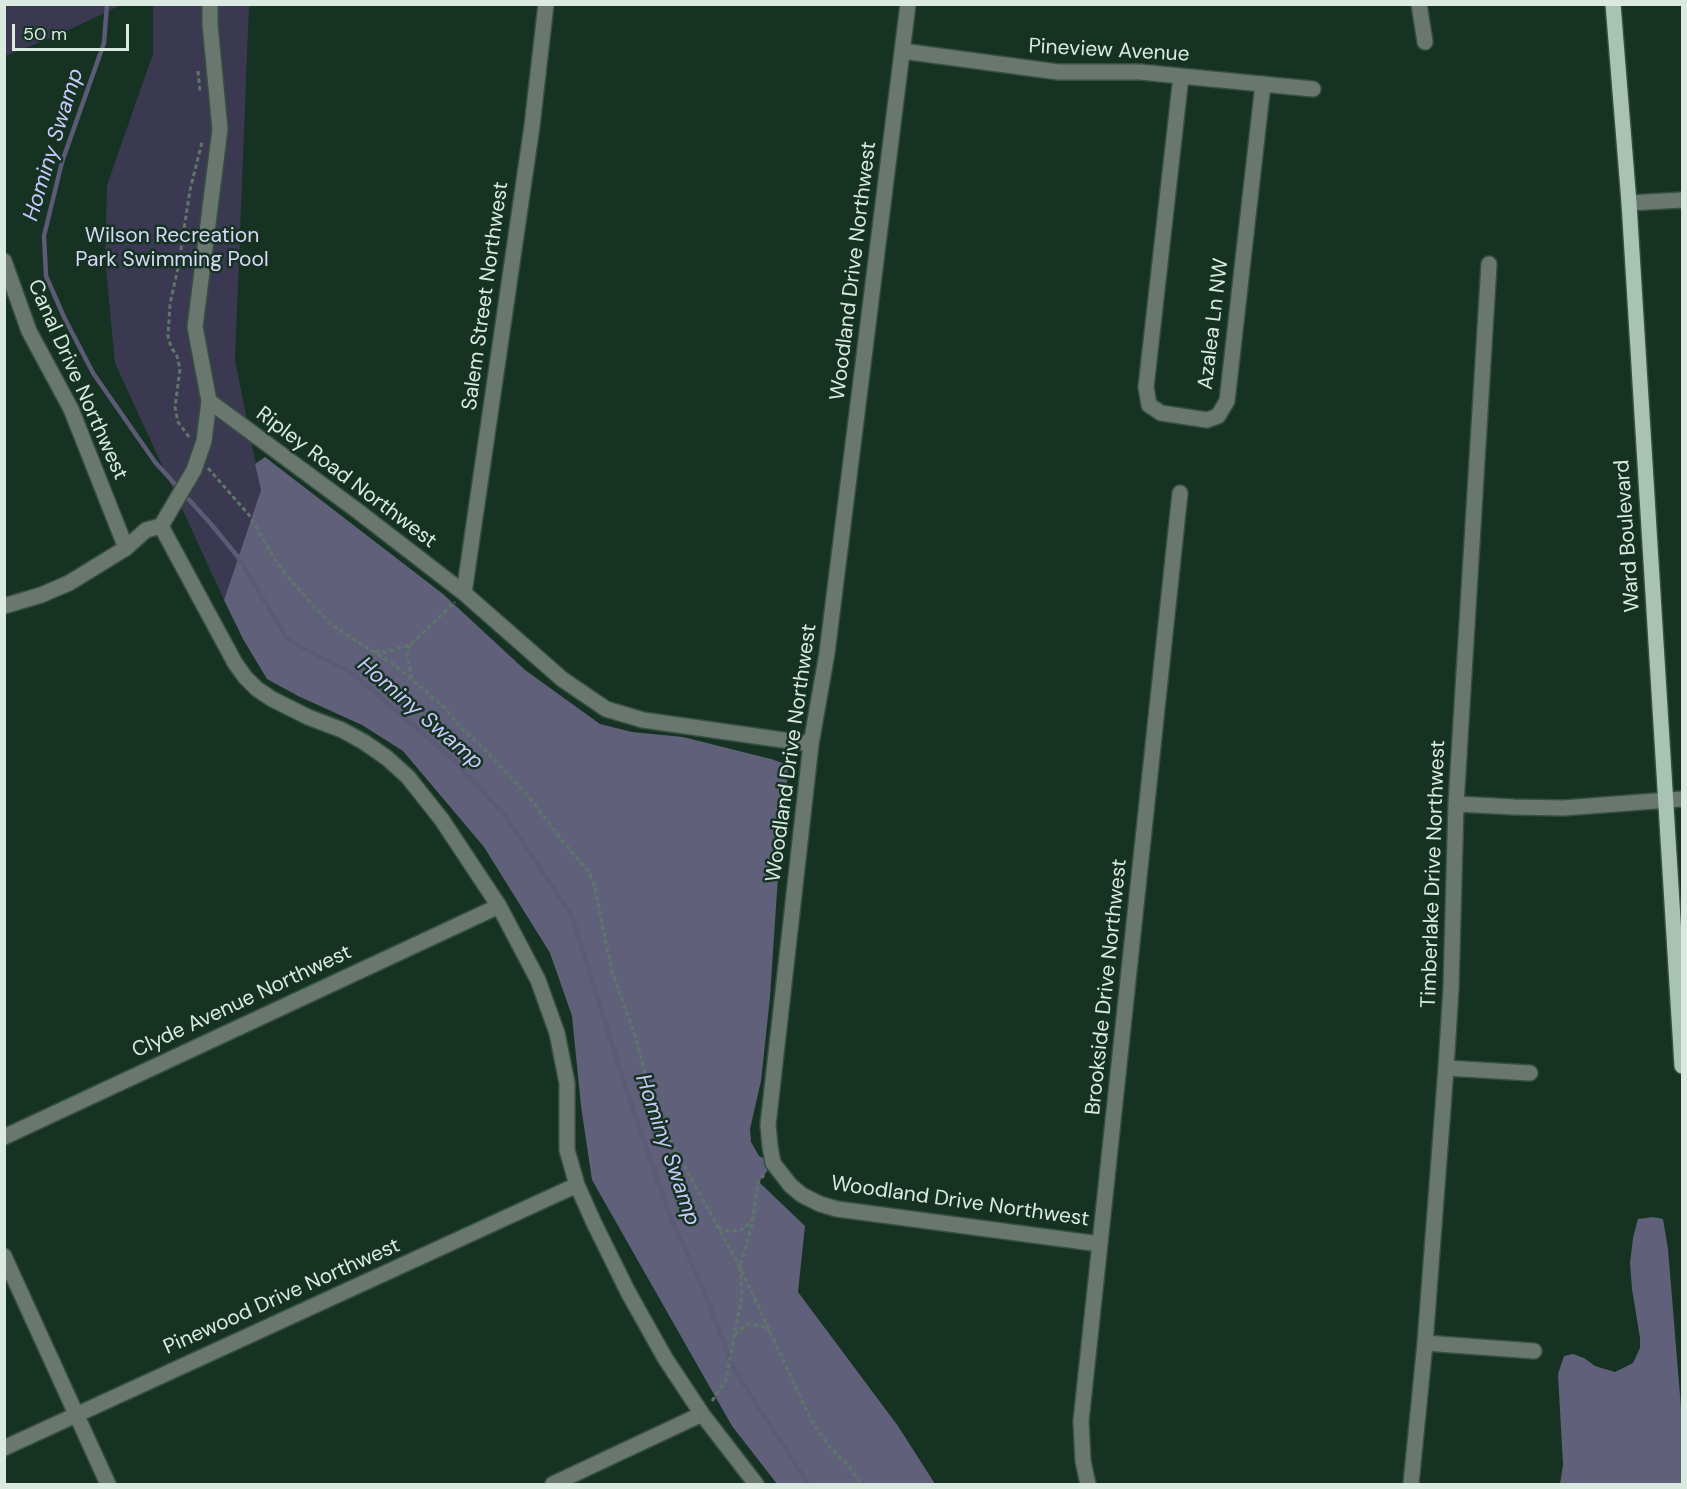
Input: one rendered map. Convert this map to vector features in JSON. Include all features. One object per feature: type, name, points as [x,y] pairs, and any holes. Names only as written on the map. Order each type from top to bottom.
[{"type":"main road","name":"Ward Boulevard","points":[[1613,4],[1629,203],[1683,1066]]},
{"type":"street","points":[[4,606],[41,595],[69,583],[126,548],[146,530],[161,526],[187,482],[200,454],[209,401],[195,327],[220,129],[210,4]]},
{"type":"street","name":"Salem Street Northwest","points":[[464,593],[532,126],[546,4]]},
{"type":"street","name":"Woodland Drive Northwest","points":[[908,4],[827,653],[811,744],[768,1125],[773,1163],[791,1186],[802,1195],[837,1209],[1100,1244]]},
{"type":"street","points":[[1419,4],[1425,42]]},
{"type":"street","name":"Pineview Avenue","points":[[903,51],[1058,72],[1140,72],[1313,89]]},
{"type":"street","name":"Azalea Ln NW","points":[[1181,76],[1146,387],[1149,405],[1161,413],[1208,420],[1218,416],[1227,400],[1263,84]]},
{"type":"street","points":[[1629,203],[1683,200]]},
{"type":"street","name":"Canal Drive Northwest","points":[[4,261],[28,331],[71,409],[126,548]]},
{"type":"street","name":"Timberlake Drive Northwest","points":[[1411,1485],[1425,1343],[1446,1068],[1451,988],[1456,804],[1489,264]]},
{"type":"street","name":"Ripley Road Northwest","points":[[209,401],[464,593],[562,679],[606,709],[643,720],[811,744]]},
{"type":"street","name":"Brookside Drive Northwest","points":[[1088,1485],[1083,1461],[1081,1420],[1179,493]]},
{"type":"street","points":[[161,526],[244,677],[272,699],[308,717],[342,730],[387,758],[408,777],[442,820],[499,906],[538,980],[557,1033],[567,1083],[567,1150],[577,1185],[628,1292],[665,1358],[702,1414],[756,1485]]},
{"type":"street","points":[[1456,804],[1563,807],[1683,799]]},
{"type":"street","name":"Clyde Avenue Northwest","points":[[4,1137],[499,906]]},
{"type":"street","points":[[1446,1068],[1530,1073]]},
{"type":"street","name":"Pinewood Drive Northwest","points":[[4,1448],[577,1185]]},
{"type":"street","points":[[4,1256],[108,1485]]},
{"type":"street","points":[[1425,1343],[1534,1351]]},
{"type":"street","points":[[553,1485],[702,1414]]},
{"type":"path","points":[[198,65],[200,94]]},
{"type":"path","points":[[200,454],[178,422],[175,407],[180,369],[168,336],[170,304],[190,190],[204,132]]},
{"type":"path","points":[[208,468],[249,515],[287,576],[333,626],[412,679],[445,708],[460,727],[514,780],[588,871],[594,884],[612,972],[635,1035],[659,1120],[740,1267],[813,1424],[861,1485]]},
{"type":"path","points":[[373,651],[386,652],[410,645],[464,593]]},
{"type":"path","points":[[410,645],[407,655],[412,679]]},
{"type":"path","points":[[702,1414],[726,1380],[742,1295],[740,1267],[754,1216],[759,1182],[773,1163]]},
{"type":"path","points":[[718,1227],[728,1231],[739,1231],[747,1226],[754,1216]]},
{"type":"path","points":[[734,1336],[748,1324],[762,1326],[771,1333]]},
{"type":"green space","points":[[5,4],[121,5],[56,36],[5,56]]},
{"type":"green space","name":"Wilson Recreation Park Swimming Pool","points":[[153,5],[249,5],[235,360],[261,490],[224,600],[115,363],[105,258],[107,185],[153,54]]},
{"type":"shaded area","points":[[265,457],[443,594],[525,670],[600,724],[632,732],[683,737],[788,765],[770,997],[761,1081],[750,1129],[751,1142],[759,1156],[773,1163],[759,1182],[805,1226],[798,1292],[898,1426],[935,1484],[777,1484],[732,1426],[592,1180],[581,1106],[572,1016],[550,953],[484,847],[403,751],[362,725],[267,679],[243,639],[224,600],[261,490],[255,464]]},
{"type":"shaded area","points":[[1653,1217],[1663,1219],[1668,1249],[1682,1420],[1682,1484],[1560,1484],[1563,1465],[1558,1374],[1564,1356],[1573,1354],[1595,1366],[1615,1372],[1633,1363],[1640,1348],[1640,1338],[1630,1263],[1633,1238],[1638,1219]]},
{"type":"waterway","name":"Hominy Swamp","points":[[107,4],[104,43],[62,162],[44,236],[46,276],[64,317],[93,373],[155,462],[238,557],[288,640],[352,673],[455,761],[507,818],[572,917],[630,1101],[672,1221],[701,1284],[734,1369],[808,1484]]}]
